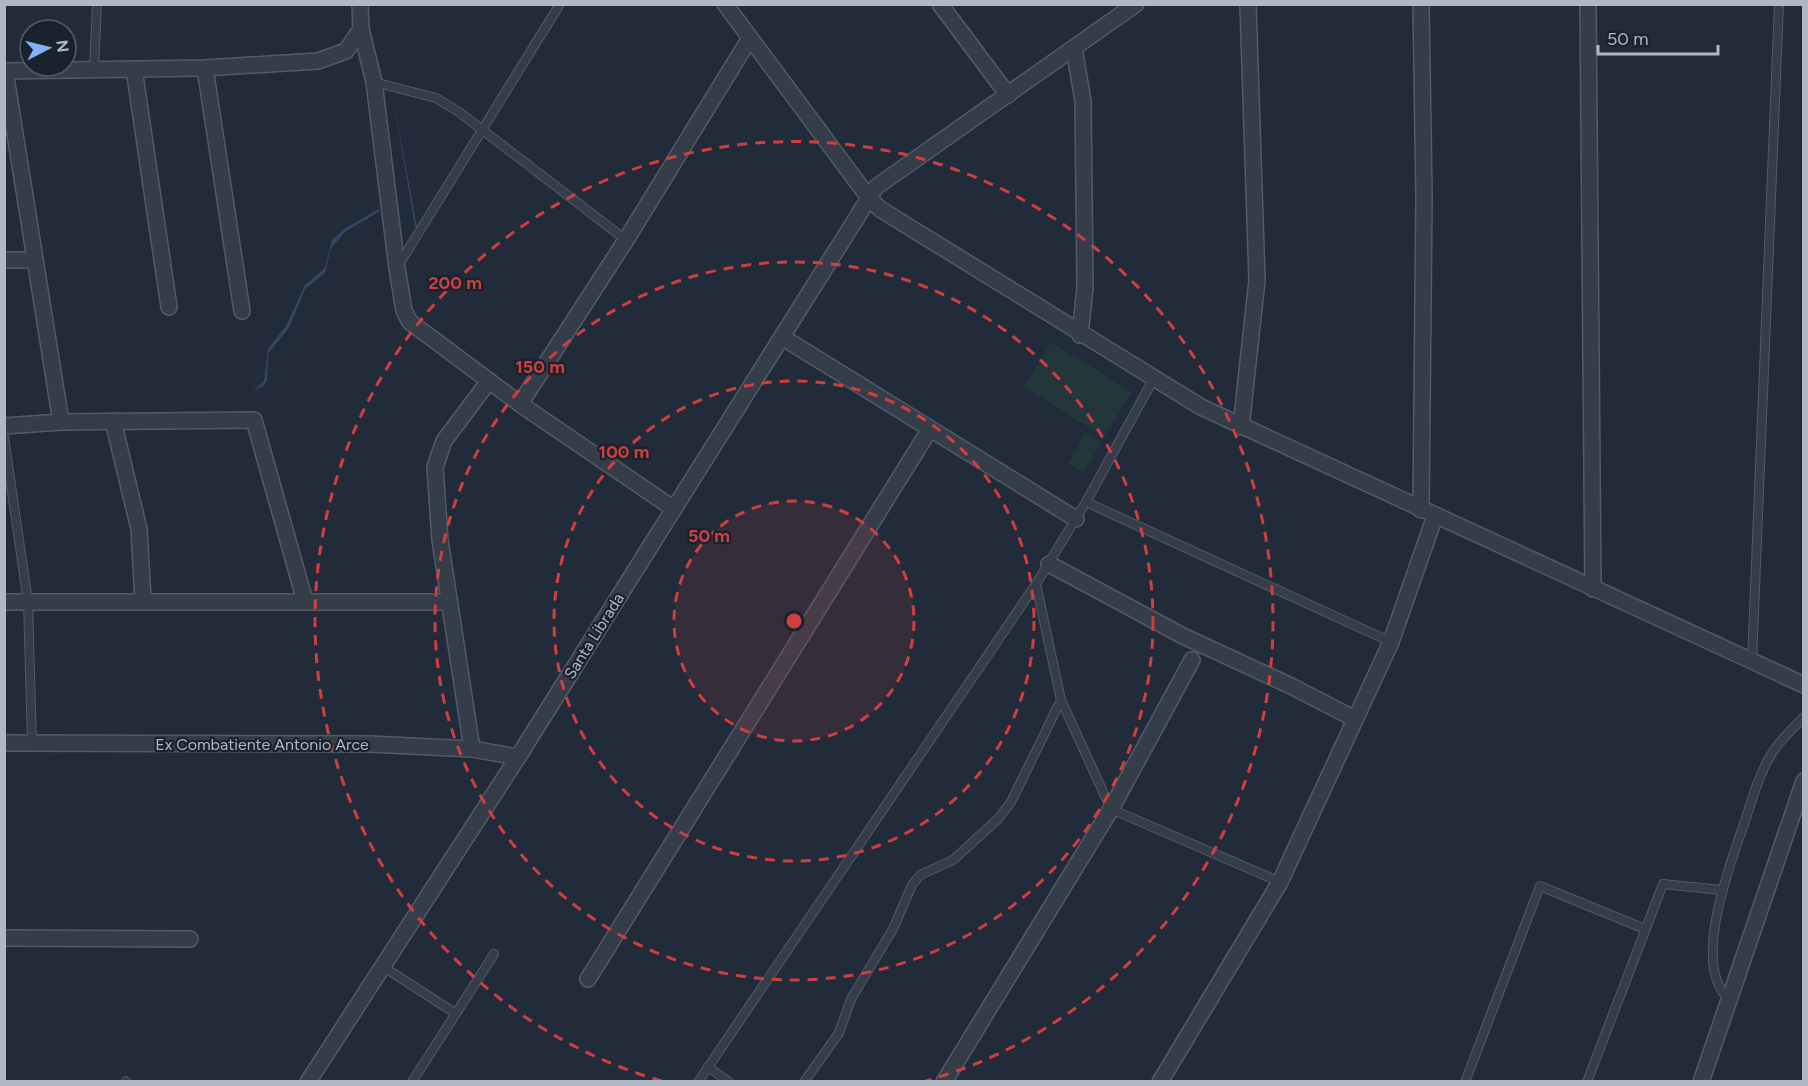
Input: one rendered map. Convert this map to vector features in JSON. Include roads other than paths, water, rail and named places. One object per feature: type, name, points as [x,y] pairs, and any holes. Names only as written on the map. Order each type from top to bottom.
[{"type":"street","points":[[360,4],[361,30],[374,82],[397,268],[404,311],[410,322],[520,404],[674,509]]},
{"type":"street","points":[[725,4],[872,193],[880,209],[1153,380],[1241,427],[1803,685]]},
{"type":"street","points":[[940,4],[1008,95]]},
{"type":"street","points":[[872,193],[1136,4]]},
{"type":"street","points":[[1241,427],[1257,280],[1248,4]]},
{"type":"street","points":[[1160,1082],[1280,882],[1391,642],[1428,513],[1421,4]]},
{"type":"street","points":[[1588,4],[1593,589]]},
{"type":"street","points":[[61,422],[5,72],[205,68],[318,60],[346,51],[361,30]]},
{"type":"street","points":[[520,404],[626,240],[750,38]]},
{"type":"street","points":[[1074,48],[1083,101],[1085,288],[1080,334]]},
{"type":"street","points":[[205,68],[242,311]]},
{"type":"street","points":[[134,69],[169,307]]},
{"type":"street","name":"Santa Librada","points":[[308,1082],[518,757],[872,193]]},
{"type":"street","points":[[4,260],[35,260]]},
{"type":"street","points":[[782,337],[1076,519]]},
{"type":"street","points":[[472,749],[440,540],[435,468],[444,441],[489,381]]},
{"type":"street","points":[[4,426],[61,422],[254,420],[305,601]]},
{"type":"street","points":[[113,421],[139,529],[144,600]]},
{"type":"street","points":[[588,979],[930,429]]},
{"type":"street","points":[[1048,564],[1183,636],[1356,719]]},
{"type":"street","points":[[4,602],[144,600],[450,602]]},
{"type":"street","points":[[944,1082],[1111,809],[1192,660]]},
{"type":"street","name":"Ex Combatiente Antonio Arce","points":[[4,743],[370,744],[472,749],[518,757]]},
{"type":"street","points":[[1701,1082],[1803,781]]},
{"type":"street","points":[[4,938],[190,939]]},
{"type":"lane","points":[[94,70],[97,4]]},
{"type":"lane","points":[[397,268],[560,4]]},
{"type":"lane","points":[[1752,662],[1779,4]]},
{"type":"lane","points":[[374,82],[436,98],[482,130],[626,240]]},
{"type":"lane","points":[[698,1082],[1036,584],[1086,502],[1153,380]]},
{"type":"lane","points":[[4,437],[28,602],[32,743]]},
{"type":"lane","points":[[1086,502],[1391,642]]},
{"type":"lane","points":[[1036,584],[1061,700],[1111,809],[1280,882]]},
{"type":"lane","points":[[804,1082],[838,1033],[851,999],[893,929],[912,885],[920,875],[953,860],[998,819],[1011,802],[1061,700]]},
{"type":"lane","points":[[1730,1000],[1719,988],[1714,957],[1721,890],[1771,754],[1803,717]]},
{"type":"lane","points":[[1587,1082],[1663,884],[1721,890]]},
{"type":"lane","points":[[1464,1082],[1540,886],[1645,929]]},
{"type":"lane","points":[[411,1082],[494,954]]},
{"type":"lane","points":[[382,966],[455,1013]]},
{"type":"lane","points":[[708,1066],[729,1082]]},
{"type":"water","points":[[392,92],[417,227],[415,227]]},
{"type":"water","points":[[379,209],[380,211],[345,232],[331,248],[325,273],[305,289],[289,328],[268,354],[267,381],[253,391],[264,381],[268,349],[286,326],[305,285],[325,268],[332,240],[344,229]]}]
